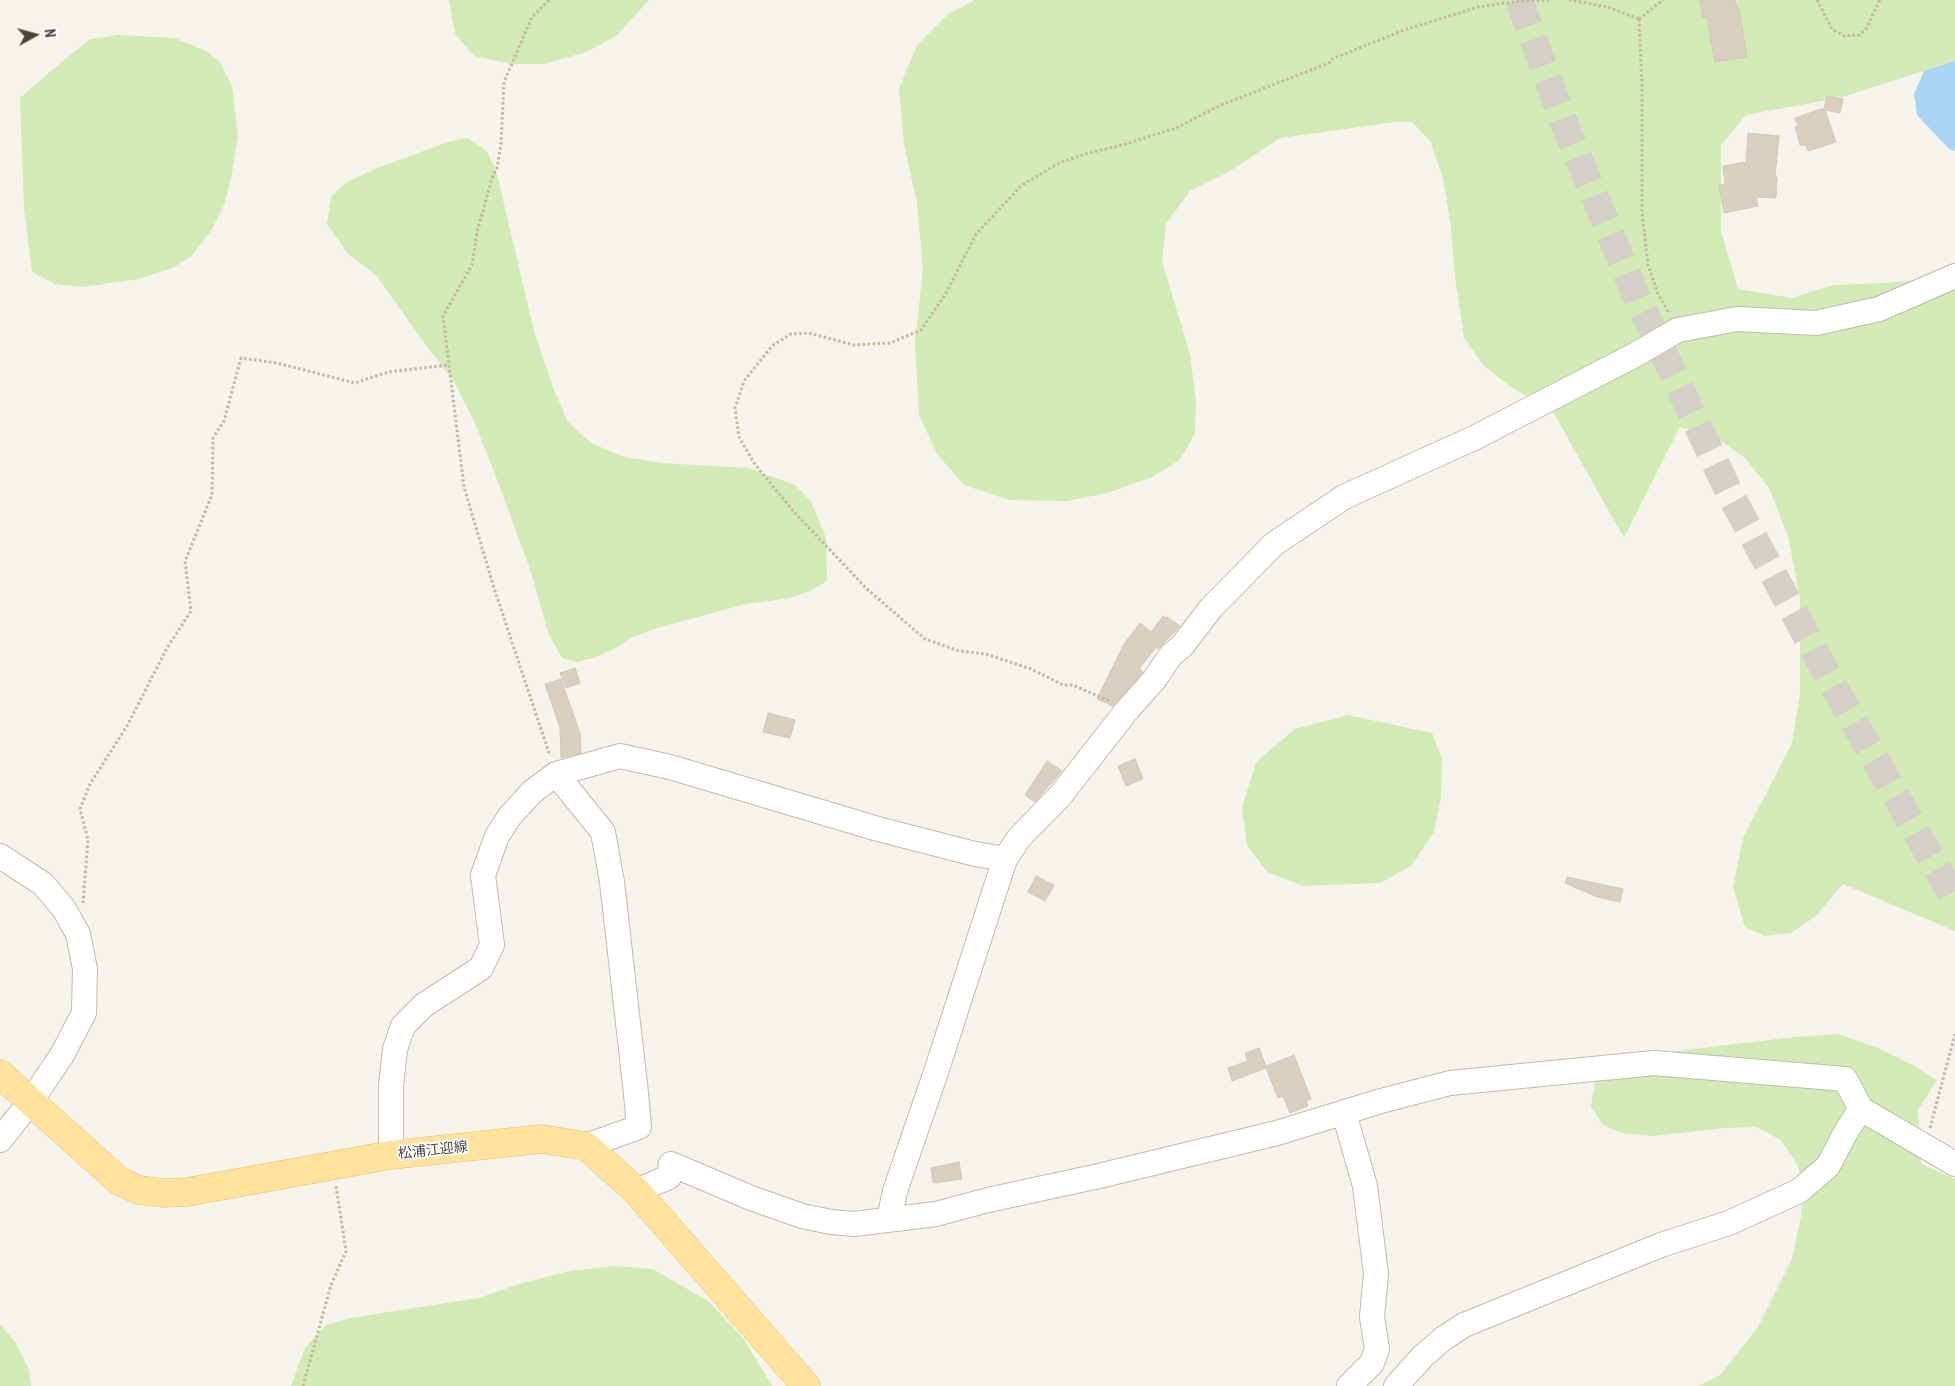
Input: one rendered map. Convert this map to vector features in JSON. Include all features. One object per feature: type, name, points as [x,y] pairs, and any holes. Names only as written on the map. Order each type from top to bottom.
[{"type":"main road","name":"松浦江迎線","points":[[0,1074],[119,1181],[139,1190],[163,1193],[187,1192],[392,1155],[541,1139],[586,1146]]},
{"type":"main road","points":[[586,1146],[636,1191],[806,1386]]},
{"type":"street","points":[[889,1220],[895,1191],[936,1072],[1005,858],[1019,838],[1060,796],[1128,709],[1154,680],[1171,655],[1182,646],[1211,608],[1274,544],[1344,497],[1474,438],[1633,356],[1678,330],[1737,319],[1816,323],[1879,309],[1955,276]]},
{"type":"street","points":[[392,1155],[391,1086],[395,1049],[403,1026],[424,1005],[481,968],[492,945],[483,875],[497,836],[510,816],[532,792],[556,774],[620,756],[670,767],[878,829],[975,854],[1005,858]]},
{"type":"street","points":[[556,774],[603,832],[612,882],[639,1127],[586,1146]]},
{"type":"street","points":[[0,856],[42,884],[64,909],[78,934],[85,969],[84,1013],[62,1055],[32,1101],[0,1140]]},
{"type":"street","points":[[636,1191],[669,1176],[671,1164],[802,1216],[831,1222],[854,1224],[889,1220],[936,1214],[988,1200],[1099,1176],[1277,1133],[1381,1101],[1450,1083],[1654,1062],[1845,1079],[1861,1109],[1924,1148],[1955,1164]]},
{"type":"street","points":[[1396,1386],[1423,1356],[1464,1324],[1661,1245],[1729,1223],[1799,1191],[1828,1166],[1847,1130],[1861,1109]]},
{"type":"street","points":[[1344,1113],[1365,1186],[1376,1274],[1372,1317],[1378,1349],[1372,1363],[1349,1386]]},
{"type":"path","points":[[549,0],[532,17],[504,82],[501,144],[477,232],[472,265],[443,316],[464,487],[494,588],[556,774]]},
{"type":"path","points":[[1128,709],[1073,686],[1063,685],[1031,669],[986,654],[959,652],[925,639],[874,595],[794,512],[754,463],[739,437],[734,408],[744,381],[772,346],[791,334],[809,333],[854,345],[890,343],[921,330],[945,294],[976,234],[1022,185],[1059,164],[1084,154],[1126,144],[1176,128],[1221,105],[1329,63],[1332,59],[1404,30],[1478,8],[1519,1],[1552,0]]},
{"type":"path","points":[[1568,0],[1608,7],[1639,19]]},
{"type":"path","points":[[1639,19],[1663,0]]},
{"type":"path","points":[[1817,0],[1832,28],[1844,36],[1859,35],[1866,29],[1880,0]]},
{"type":"path","points":[[1639,19],[1642,86],[1642,212],[1648,265],[1658,294],[1678,330]]},
{"type":"path","points":[[78,934],[86,884],[88,840],[80,809],[90,784],[126,726],[167,648],[191,611],[186,561],[212,496],[213,438],[224,421],[241,358],[277,363],[355,382],[388,372],[449,365]]},
{"type":"path","points":[[1924,1148],[1955,1034]]},
{"type":"path","points":[[304,1386],[331,1285],[346,1251],[333,1166]]},
{"type":"green space","points":[[449,0],[649,0],[616,36],[586,52],[545,64],[512,64],[474,56],[455,34]]},
{"type":"green space","points":[[975,0],[1955,0],[1955,61],[1839,98],[1746,115],[1721,145],[1721,231],[1738,289],[1792,298],[1833,285],[1885,283],[1933,278],[1955,282],[1955,931],[1843,884],[1816,916],[1791,933],[1764,936],[1745,927],[1733,887],[1743,838],[1792,743],[1800,694],[1800,598],[1788,536],[1769,488],[1745,458],[1715,437],[1680,427],[1624,538],[1552,410],[1511,387],[1483,365],[1464,338],[1443,178],[1430,141],[1412,122],[1396,122],[1280,138],[1227,173],[1190,191],[1166,224],[1162,261],[1190,354],[1196,401],[1195,433],[1180,460],[1152,477],[1108,493],[1066,501],[1009,500],[964,485],[937,454],[919,415],[915,342],[923,270],[917,203],[904,145],[899,88],[917,45],[948,14]]},
{"type":"green space","points":[[119,35],[175,38],[206,51],[220,62],[232,86],[238,137],[231,179],[224,205],[212,229],[192,256],[172,268],[139,279],[82,287],[55,284],[32,272],[24,209],[20,98],[90,39]]},
{"type":"green space","points":[[467,138],[486,150],[496,170],[535,335],[554,390],[568,422],[591,443],[624,457],[661,463],[748,468],[795,485],[811,501],[826,538],[827,581],[812,590],[791,598],[745,604],[654,629],[633,637],[614,649],[593,658],[577,662],[562,658],[549,635],[529,566],[493,469],[474,421],[453,380],[377,276],[347,253],[327,224],[331,197],[345,183],[375,169],[448,142]]},
{"type":"green space","points":[[1348,715],[1432,733],[1442,759],[1441,797],[1434,832],[1411,866],[1380,883],[1303,886],[1267,872],[1247,845],[1242,808],[1256,762],[1295,729]]},
{"type":"green space","points":[[1838,1034],[1878,1048],[1913,1065],[1937,1080],[1918,1110],[1921,1164],[1955,1179],[1955,1386],[1698,1386],[1720,1375],[1758,1327],[1792,1259],[1801,1216],[1803,1191],[1798,1166],[1781,1140],[1756,1127],[1724,1128],[1654,1136],[1621,1133],[1602,1124],[1591,1107],[1595,1081],[1618,1067],[1669,1052],[1794,1037]]},
{"type":"green space","points":[[614,1266],[653,1269],[708,1301],[744,1339],[772,1386],[291,1386],[305,1348],[326,1325],[350,1318],[479,1298],[519,1284],[570,1271]]},
{"type":"green space","points":[[0,1324],[16,1343],[29,1370],[31,1386],[0,1386]]},
{"type":"water","points":[[1955,61],[1955,151],[1949,149],[1917,115],[1914,94],[1924,71]]},
{"type":"building","points":[[1700,0],[1735,0],[1737,10],[1739,9],[1747,57],[1715,62],[1707,17],[1703,18]]},
{"type":"building","points":[[1827,96],[1843,99],[1840,113],[1825,110],[1836,142],[1808,151],[1806,145],[1800,145],[1795,127],[1798,126],[1795,118],[1824,108]]},
{"type":"building","points":[[1748,133],[1779,136],[1775,177],[1777,177],[1776,198],[1756,197],[1758,206],[1724,213],[1719,185],[1725,184],[1723,166],[1746,162]]},
{"type":"building","points":[[1163,616],[1180,626],[1158,649],[1156,647],[1139,669],[1143,672],[1113,706],[1097,699],[1124,644],[1140,623],[1151,632]]},
{"type":"building","points":[[575,668],[580,683],[566,688],[560,673]]},
{"type":"building","points":[[561,679],[580,733],[581,753],[561,758],[560,728],[545,684]]},
{"type":"building","points":[[768,713],[795,720],[790,738],[763,732]]},
{"type":"building","points":[[1135,759],[1143,779],[1126,786],[1118,766]]},
{"type":"building","points":[[1047,761],[1062,771],[1035,802],[1025,795]]},
{"type":"building","points":[[1036,876],[1054,885],[1045,901],[1028,892]]},
{"type":"building","points":[[1567,877],[1623,889],[1620,902],[1597,897],[1565,883]]},
{"type":"building","points":[[1259,1048],[1266,1066],[1294,1055],[1311,1099],[1306,1101],[1308,1106],[1290,1113],[1283,1096],[1278,1098],[1266,1068],[1232,1081],[1228,1068],[1248,1061],[1245,1053]]},
{"type":"building","points":[[959,1162],[962,1179],[933,1183],[931,1168]]},
{"type":"tunnel","points":[[1519,0],[1566,128],[1635,293],[1730,494],[1834,687],[1955,900]]}]
